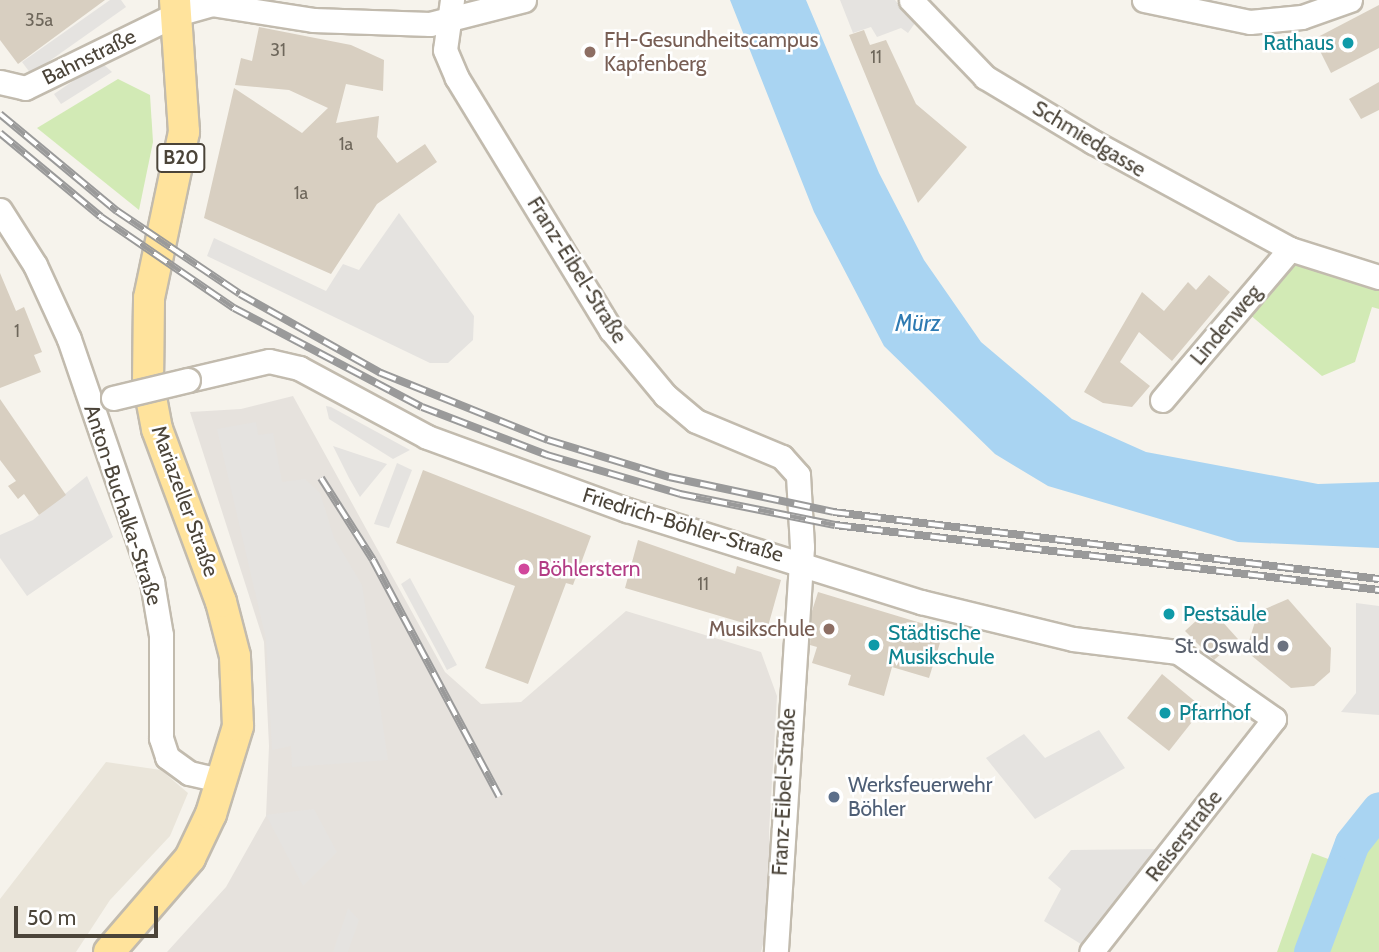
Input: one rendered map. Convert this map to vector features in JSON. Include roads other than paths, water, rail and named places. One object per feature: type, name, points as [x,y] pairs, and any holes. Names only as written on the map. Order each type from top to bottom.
[{"type":"main road","name":"Mariazeller Straße","points":[[109,952],[190,858],[223,781],[238,726],[235,656],[221,602],[157,429],[148,382],[149,298],[184,132],[176,7]]},
{"type":"street","name":"Bahnstraße","points":[[0,82],[25,89],[176,7],[221,3],[313,20],[449,11],[524,0]]},
{"type":"street","name":"Schmiedgasse","points":[[911,0],[985,77],[1171,188],[1290,249],[1379,277]]},
{"type":"street","points":[[1144,0],[1250,22],[1301,17],[1350,0]]},
{"type":"street","name":"Franz-Eibel-Straße","points":[[449,11],[446,50],[457,78],[611,330],[665,395],[696,421],[782,457],[798,475],[799,561],[776,952]]},
{"type":"street","name":"Anton-Buchalka-Straße","points":[[0,210],[53,301],[158,608],[161,738],[167,757],[189,773],[223,781]]},
{"type":"street","name":"Lindenweg","points":[[1162,400],[1290,249]]},
{"type":"street","name":"Friedrich-Böhler-Straße","points":[[90,403],[269,361],[299,368],[427,438],[627,510],[799,561],[921,602],[1073,639],[1178,652],[1274,719]]},
{"type":"street","name":"Reiserstraße","points":[[1091,952],[1274,719]]},
{"type":"water","name":"Mürz","points":[[730,0],[806,0],[879,173],[924,260],[981,342],[1072,419],[1146,452],[1318,484],[1379,482],[1379,548],[1238,542],[1048,486],[995,454],[884,346],[814,212]]},
{"type":"waterway","points":[[1311,952],[1352,843],[1379,809]]},
{"type":"railway","points":[[0,114],[117,211],[240,294],[381,373],[548,440],[669,477],[833,512],[1379,579]]},
{"type":"railway","points":[[0,133],[101,217],[234,308],[422,407],[547,455],[680,494],[835,525],[1379,590]]},
{"type":"railway","points":[[321,478],[373,560],[499,796]]},
{"type":"place","name":"Rathaus","points":[[1348,43]]},
{"type":"place","name":"FH-Gesundheitscampus Kapfenberg","points":[[590,52]]},
{"type":"place","name":"Böhlerstern","points":[[524,569]]},
{"type":"place","name":"Pestsäule","points":[[1169,614]]},
{"type":"place","name":"Musikschule","points":[[829,629]]},
{"type":"place","name":"Städtische Musikschule","points":[[874,645]]},
{"type":"place","name":"St. Oswald","points":[[1283,646]]},
{"type":"place","name":"Pfarrhof","points":[[1165,713]]},
{"type":"place","name":"Werksfeuerwehr Böhler","points":[[834,797]]}]
